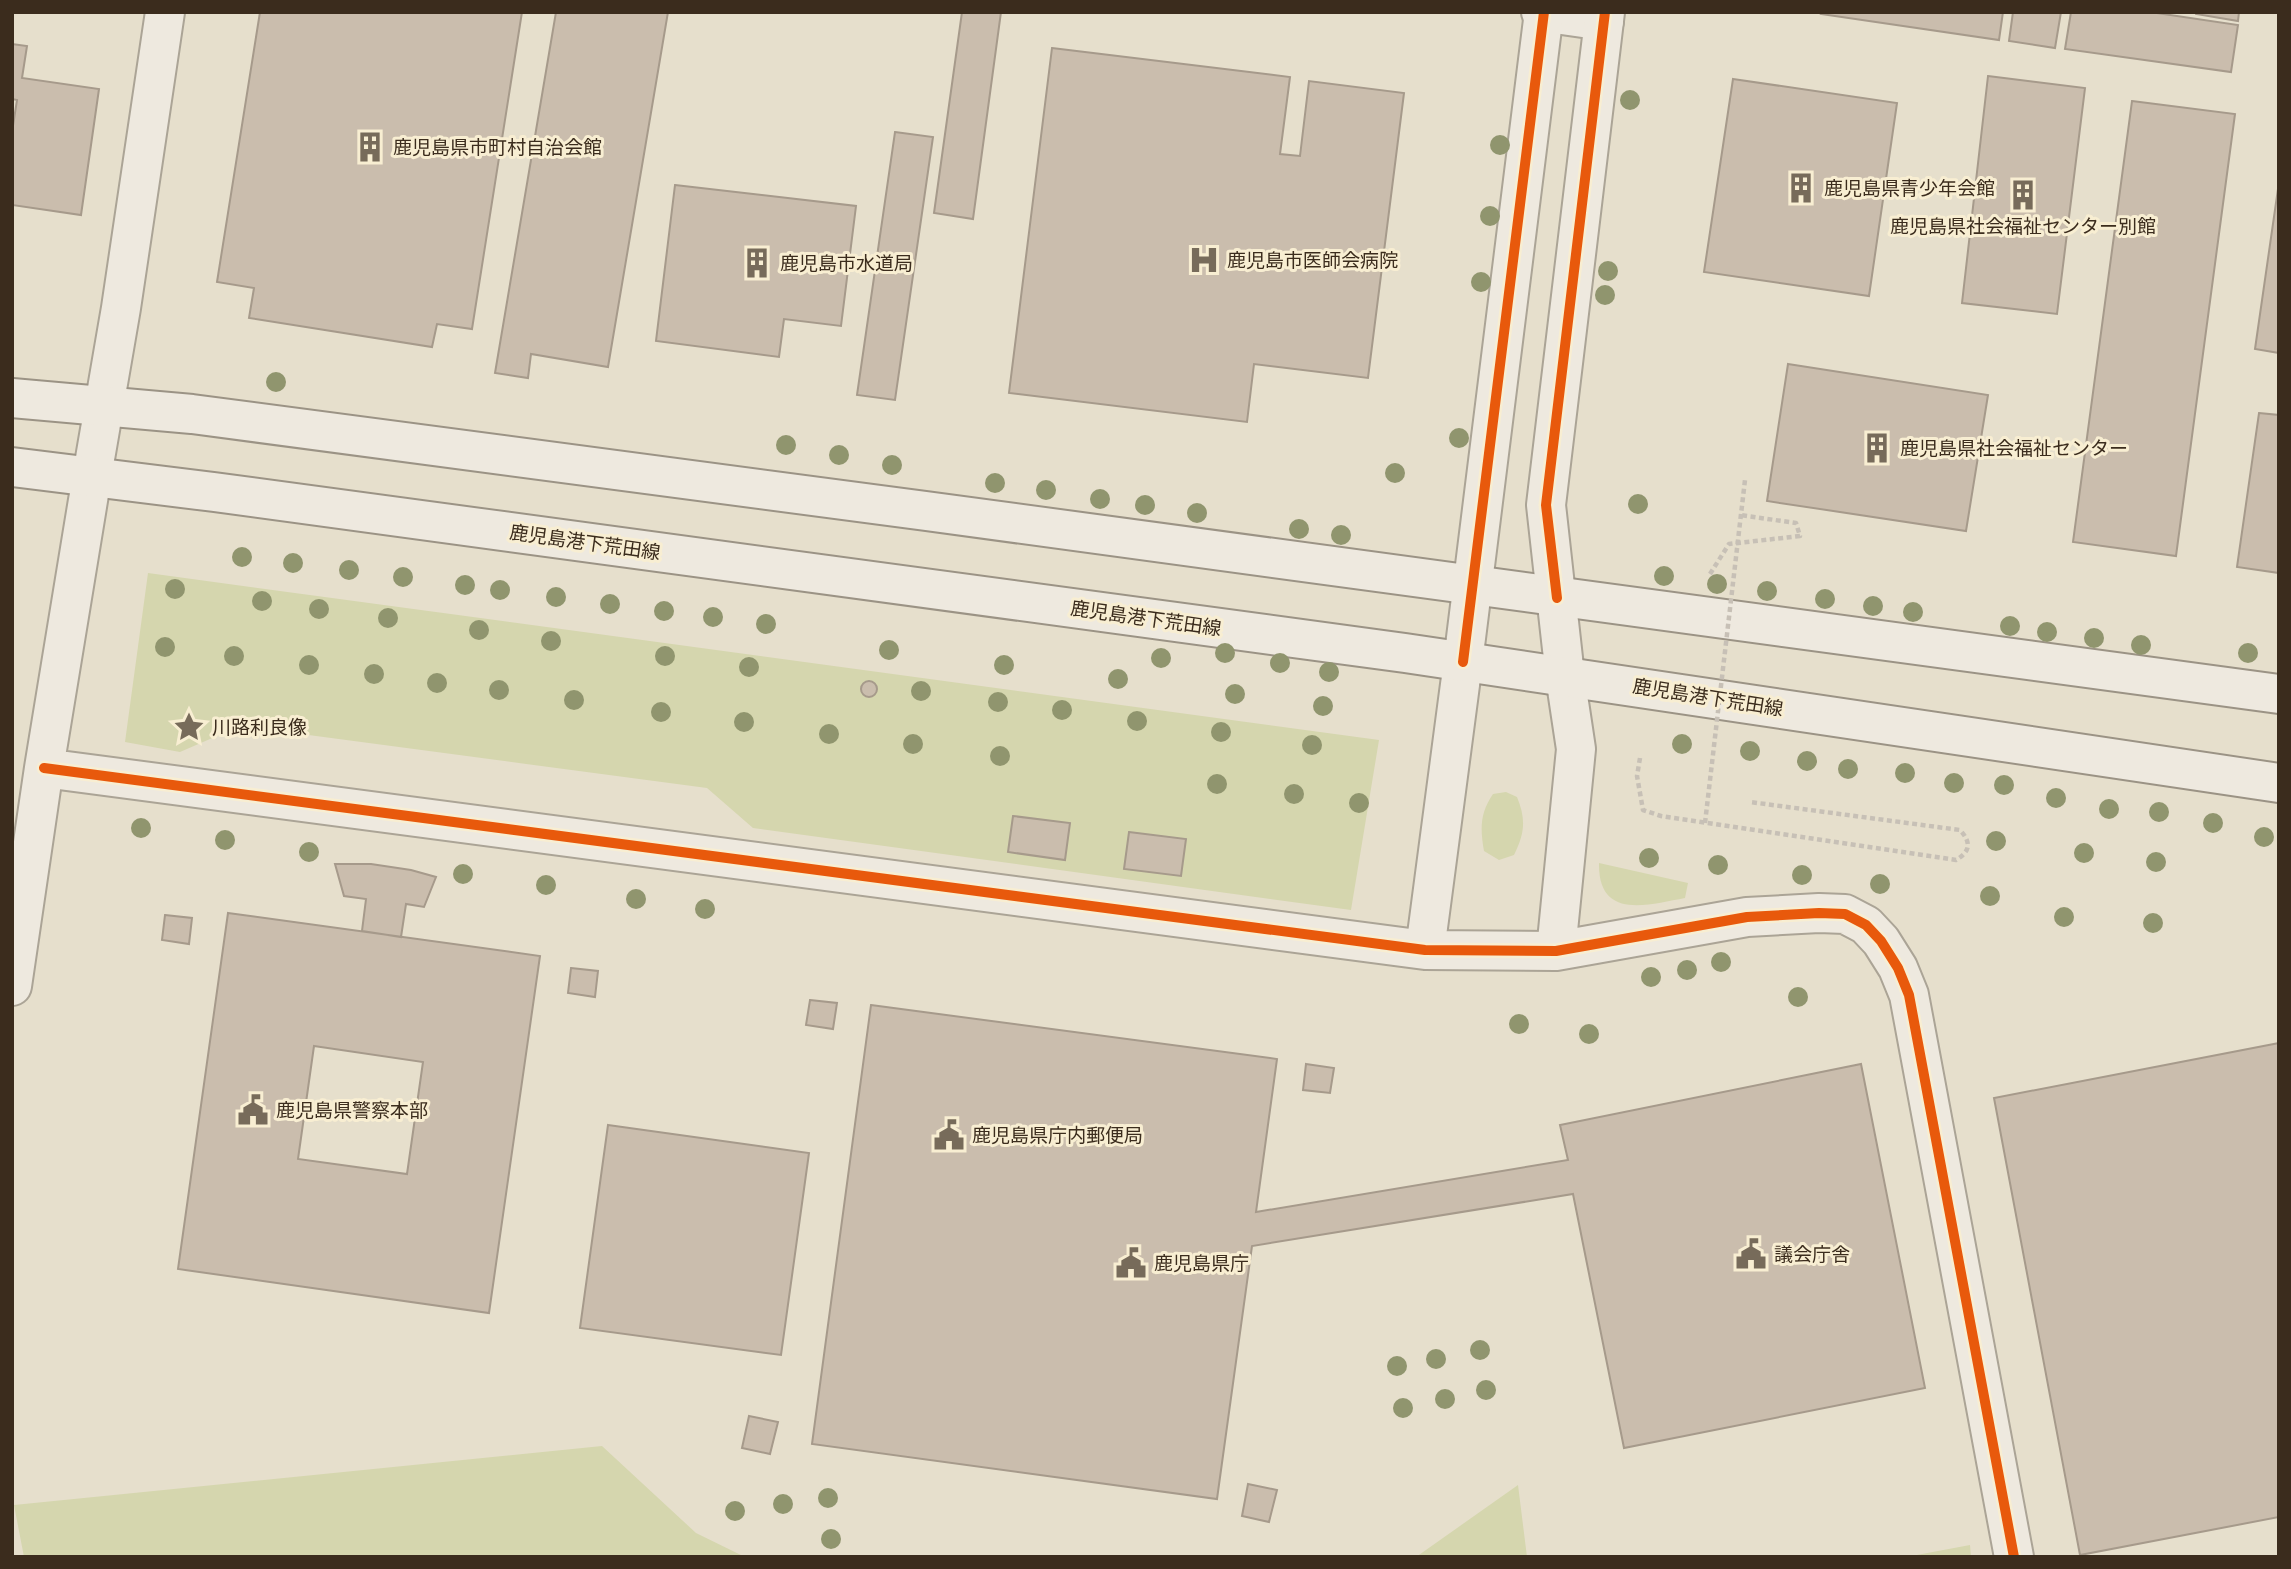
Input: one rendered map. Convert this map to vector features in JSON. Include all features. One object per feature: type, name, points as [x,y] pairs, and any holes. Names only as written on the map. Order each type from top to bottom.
[{"type":"street","points":[[12,986],[44,768],[122,297],[165,12]]},
{"type":"street","points":[[1425,950],[1543,12],[1604,16],[1546,505],[1576,749],[1556,951]]},
{"type":"street","points":[[12,398],[192,414],[926,510],[1557,598],[2279,694]]},
{"type":"street","name":"鹿児島港下荒田線","points":[[12,467],[1566,676],[2279,783]]},
{"type":"street","points":[[44,768],[1425,950],[1556,951],[1747,917],[1845,914],[1866,925],[1881,941],[1898,968],[1909,995],[2014,1557]]},
{"type":"path","points":[[1705,823],[1745,480]]},
{"type":"path","points":[[1710,574],[1728,544],[1800,536],[1796,523],[1740,515]]},
{"type":"path","points":[[1640,758],[1637,776],[1643,810],[1661,816],[1956,860],[1965,855],[1969,847],[1968,838],[1961,830],[1750,802]]},
{"type":"green space","points":[[148,573],[1379,740],[1351,910],[753,828],[707,788],[240,726],[180,752],[125,742]]},
{"type":"green space","points":[[1506,792],[1517,797],[1523,826],[1514,855],[1499,860],[1484,851],[1482,821],[1493,794]]},
{"type":"green space","points":[[1599,863],[1688,883],[1685,898],[1641,905],[1616,901],[1607,894],[1601,881]]},
{"type":"green space","points":[[602,1446],[696,1533],[745,1557],[24,1557],[14,1505]]},
{"type":"green space","points":[[1518,1485],[1527,1557],[1416,1557]]},
{"type":"green space","points":[[1970,1545],[1971,1557],[1906,1557]]},
{"type":"building","name":"鹿児島県市町村自治会館","points":[[260,12],[522,12],[472,329],[437,324],[432,347],[249,318],[254,288],[217,282]]},
{"type":"building","points":[[556,12],[668,12],[608,367],[531,354],[528,378],[495,373]]},
{"type":"building","points":[[962,12],[1001,12],[973,219],[934,213]]},
{"type":"building","points":[[2003,12],[1999,40],[1821,14]]},
{"type":"building","points":[[2013,12],[2061,12],[2055,48],[2009,41]]},
{"type":"building","points":[[2071,12],[2150,12],[2238,25],[2231,72],[2065,49]]},
{"type":"building","points":[[2196,12],[2239,12],[2238,21]]},
{"type":"building","points":[[12,44],[27,46],[22,78],[99,89],[81,215],[12,205],[12,132],[17,100],[12,99]]},
{"type":"building","name":"鹿児島市医師会病院","points":[[1052,48],[1290,77],[1280,154],[1300,156],[1309,81],[1404,93],[1368,378],[1254,364],[1247,422],[1009,393]]},
{"type":"building","name":"鹿児島県社会福祉センター別館","points":[[1988,76],[2085,88],[2057,314],[1962,303]]},
{"type":"building","name":"鹿児島県青少年会館","points":[[1733,79],[1897,103],[1869,296],[1704,272]]},
{"type":"building","points":[[2132,101],[2235,114],[2176,556],[2073,542]]},
{"type":"building","points":[[895,132],[933,137],[895,400],[857,395]]},
{"type":"building","points":[[2279,182],[2279,353],[2255,349]]},
{"type":"building","name":"鹿児島市水道局","points":[[675,185],[856,206],[841,326],[784,319],[779,357],[656,341]]},
{"type":"building","name":"鹿児島県社会福祉センター","points":[[1788,364],[1988,395],[1966,531],[1767,501]]},
{"type":"building","points":[[2259,413],[2279,415],[2279,573],[2237,567]]},
{"type":"building","points":[[869,681],[877,689],[869,697],[861,689]]},
{"type":"building","points":[[1013,816],[1070,823],[1065,860],[1008,852]]},
{"type":"building","points":[[1129,832],[1186,839],[1181,876],[1124,869]]},
{"type":"building","points":[[335,864],[371,864],[436,877],[424,907],[406,904],[401,937],[362,931],[366,899],[344,896]]},
{"type":"building","name":"鹿児島県警察本部","points":[[228,913],[540,956],[489,1313],[178,1269]],"holes":[[[314,1046],[423,1062],[407,1174],[298,1159]]]},
{"type":"building","points":[[165,915],[192,918],[189,944],[162,940]]},
{"type":"building","points":[[571,968],[598,971],[595,997],[568,993]]},
{"type":"building","points":[[810,1000],[837,1003],[833,1029],[806,1025]]},
{"type":"building","points":[[871,1005],[1277,1059],[1256,1212],[1568,1160],[1560,1125],[1861,1064],[1925,1388],[1624,1448],[1573,1194],[1252,1246],[1217,1499],[812,1444]]},
{"type":"building","points":[[2279,1043],[2279,1517],[2080,1555],[1994,1098]]},
{"type":"building","points":[[1306,1064],[1334,1068],[1330,1093],[1303,1090]]},
{"type":"building","points":[[608,1125],[809,1153],[781,1355],[580,1328]]},
{"type":"building","points":[[749,1416],[778,1422],[770,1454],[742,1448]]},
{"type":"building","points":[[1248,1484],[1277,1490],[1269,1522],[1242,1516]]},
{"type":"cycle path","points":[[1463,662],[1544,12]]},
{"type":"cycle path","points":[[1557,598],[1546,505],[1605,12]]},
{"type":"cycle path","points":[[44,768],[1425,950],[1556,951],[1747,917],[1845,914],[1866,925],[1881,941],[1898,968],[1909,995],[2014,1557]]},
{"type":"place","name":"鹿児島県市町村自治会館","points":[[370,147]]},
{"type":"place","name":"鹿児島県青少年会館","points":[[1801,188]]},
{"type":"place","name":"鹿児島県社会福祉センター別館","points":[[2023,195]]},
{"type":"place","name":"鹿児島市医師会病院","points":[[1204,260]]},
{"type":"place","name":"鹿児島市水道局","points":[[757,263]]},
{"type":"place","name":"鹿児島県社会福祉センター","points":[[1877,448]]},
{"type":"place","name":"川路利良像","points":[[189,727]]},
{"type":"place","name":"鹿児島県警察本部","points":[[253,1110]]},
{"type":"place","name":"鹿児島県庁内郵便局","points":[[949,1135]]},
{"type":"place","name":"議会庁舎","points":[[1751,1254]]},
{"type":"place","name":"鹿児島県庁","points":[[1131,1263]]}]
